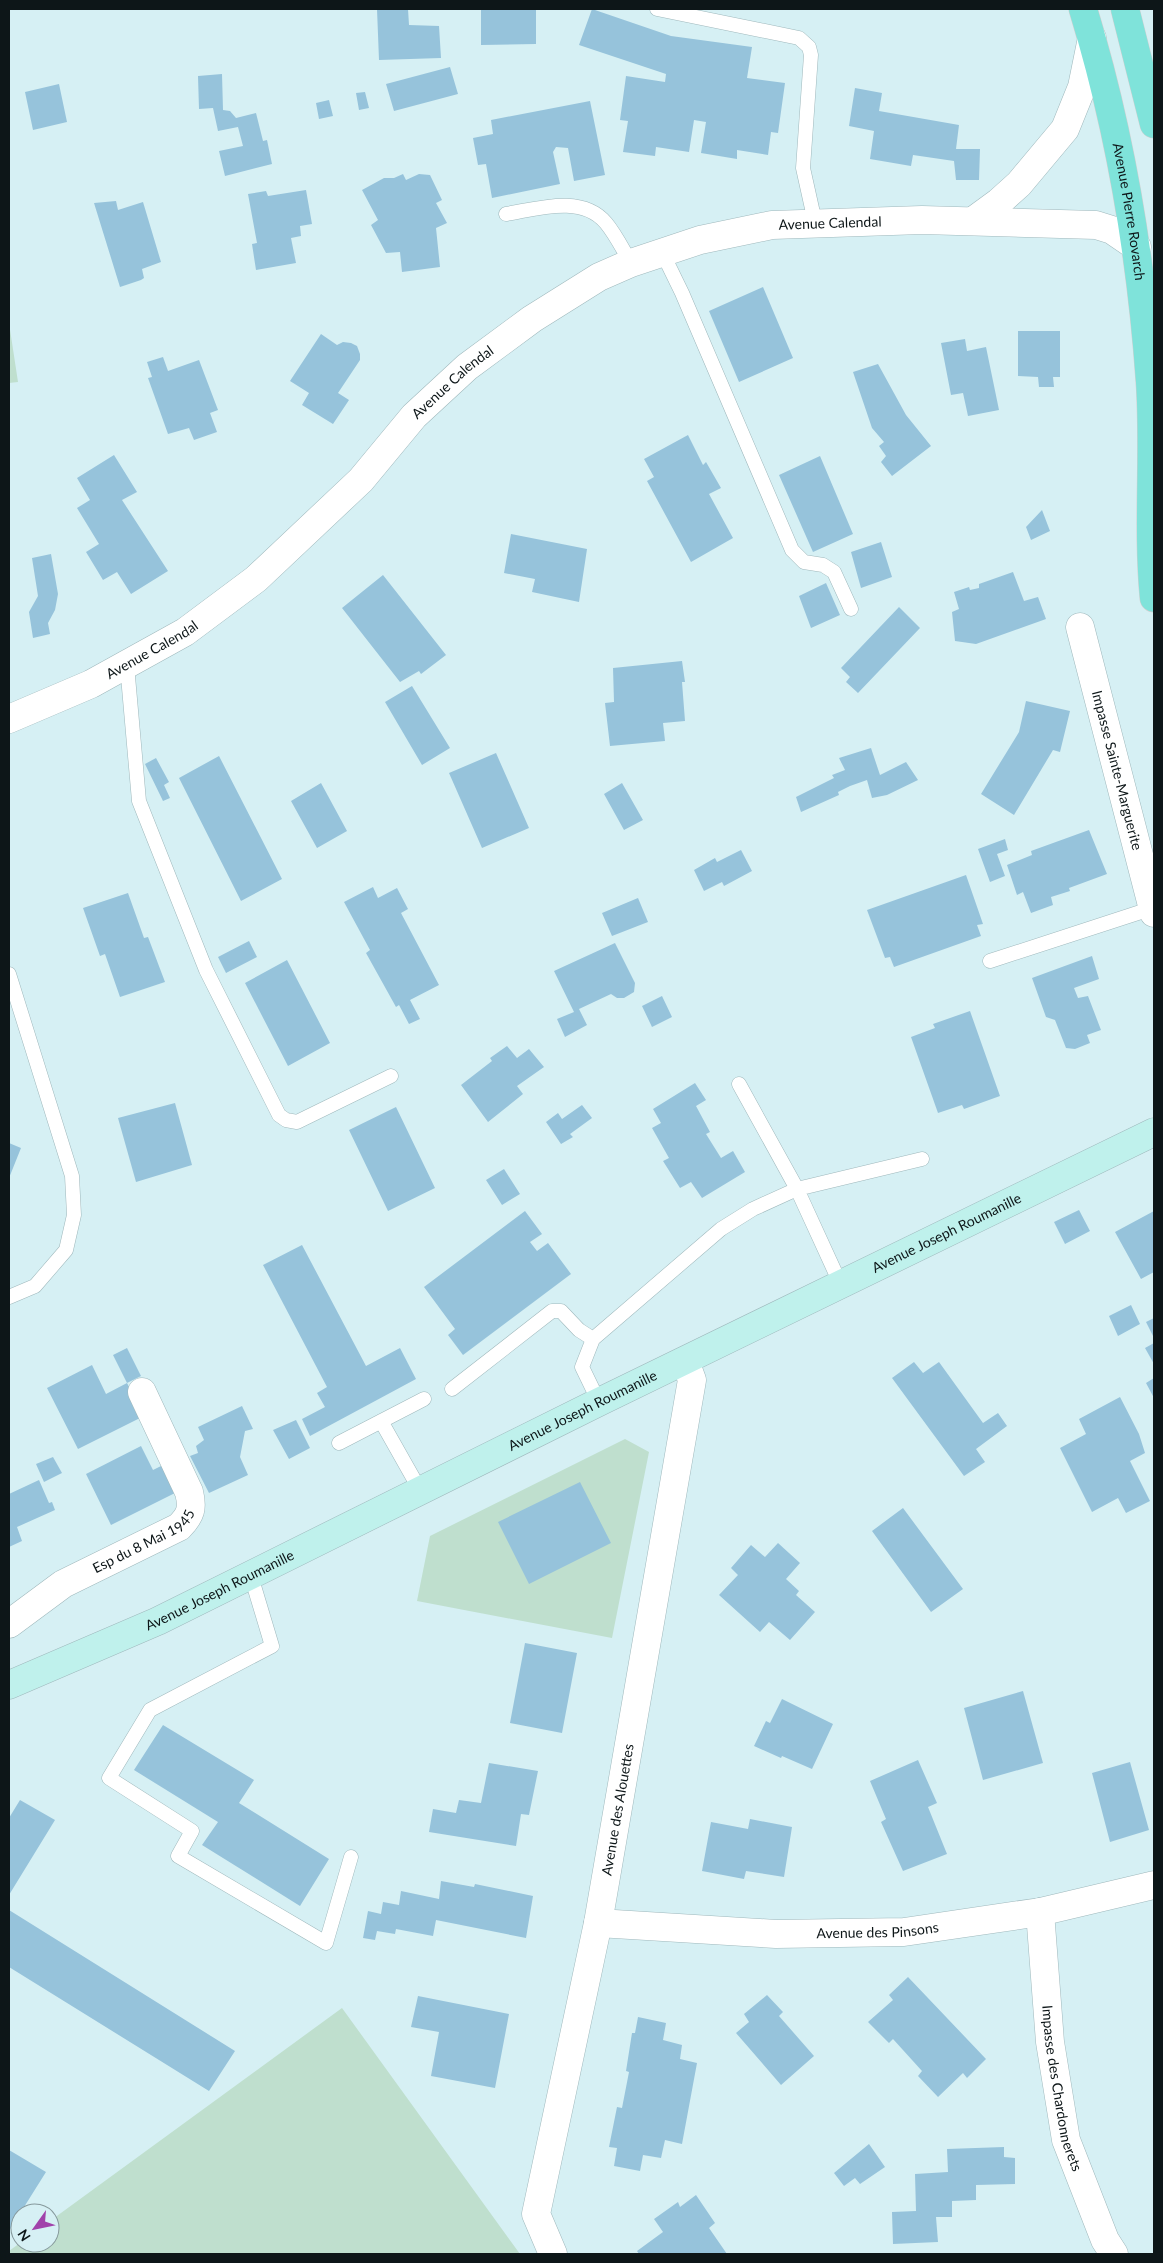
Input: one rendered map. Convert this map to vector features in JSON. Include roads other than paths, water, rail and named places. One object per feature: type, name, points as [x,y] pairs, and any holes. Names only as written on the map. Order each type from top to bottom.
[{"type":"main road","name":"Avenue Pierre Rovarch","points":[[1083,9],[1092,38],[1123,171],[1136,246],[1150,383],[1154,598]]},
{"type":"main road","points":[[1125,9],[1154,124]]},
{"type":"main road","name":"Avenue Joseph Roumanille","points":[[9,1684],[158,1621],[598,1402],[1154,1132]]},
{"type":"street","points":[[973,221],[999,202],[1018,184],[1066,129],[1082,87],[1092,38]]},
{"type":"street","name":"Avenue Calendal","points":[[9,719],[91,684],[127,666],[185,632],[256,579],[361,480],[414,416],[467,366],[532,318],[599,278],[631,263],[700,240],[772,225],[815,222],[922,220],[1096,225],[1112,230],[1136,246]]},
{"type":"street","name":"Impasse Sainte-Marguerite","points":[[1080,627],[1154,910]]},
{"type":"street","name":"Avenue des Alouettes","points":[[553,2254],[536,2214],[598,1923],[692,1380],[685,1361]]},
{"type":"street","name":"Esp du 8 Mai 1945","points":[[9,1624],[63,1584],[179,1527],[190,1516],[192,1507],[189,1492],[142,1392]]},
{"type":"street","name":"Avenue des Pinsons","points":[[598,1923],[776,1934],[904,1932],[1040,1912],[1154,1885]]},
{"type":"street","name":"Impasse des Chardonnerets","points":[[1040,1912],[1050,2042],[1066,2140],[1105,2240],[1114,2254]]},
{"type":"lane","points":[[657,9],[799,38],[809,46],[811,55],[803,168],[815,222]]},
{"type":"lane","points":[[506,214],[562,206],[581,206],[605,222],[631,263]]},
{"type":"lane","points":[[662,252],[682,293],[792,550],[804,562],[822,565],[834,572],[851,609]]},
{"type":"lane","points":[[127,666],[139,801],[206,970],[279,1115],[286,1120],[298,1122],[391,1076]]},
{"type":"lane","points":[[990,961],[1154,910]]},
{"type":"lane","points":[[9,974],[72,1176],[74,1215],[66,1250],[35,1286],[9,1297]]},
{"type":"lane","points":[[739,1084],[797,1189],[841,1285]]},
{"type":"lane","points":[[598,1402],[582,1367],[593,1338],[721,1229],[753,1208],[797,1189],[922,1159]]},
{"type":"lane","points":[[452,1389],[552,1311],[561,1311],[578,1330],[593,1338]]},
{"type":"lane","points":[[339,1443],[424,1398]]},
{"type":"lane","points":[[381,1421],[420,1490]]},
{"type":"lane","points":[[251,1576],[272,1646],[150,1710],[109,1778],[192,1831],[178,1856],[326,1943],[351,1858]]}]
